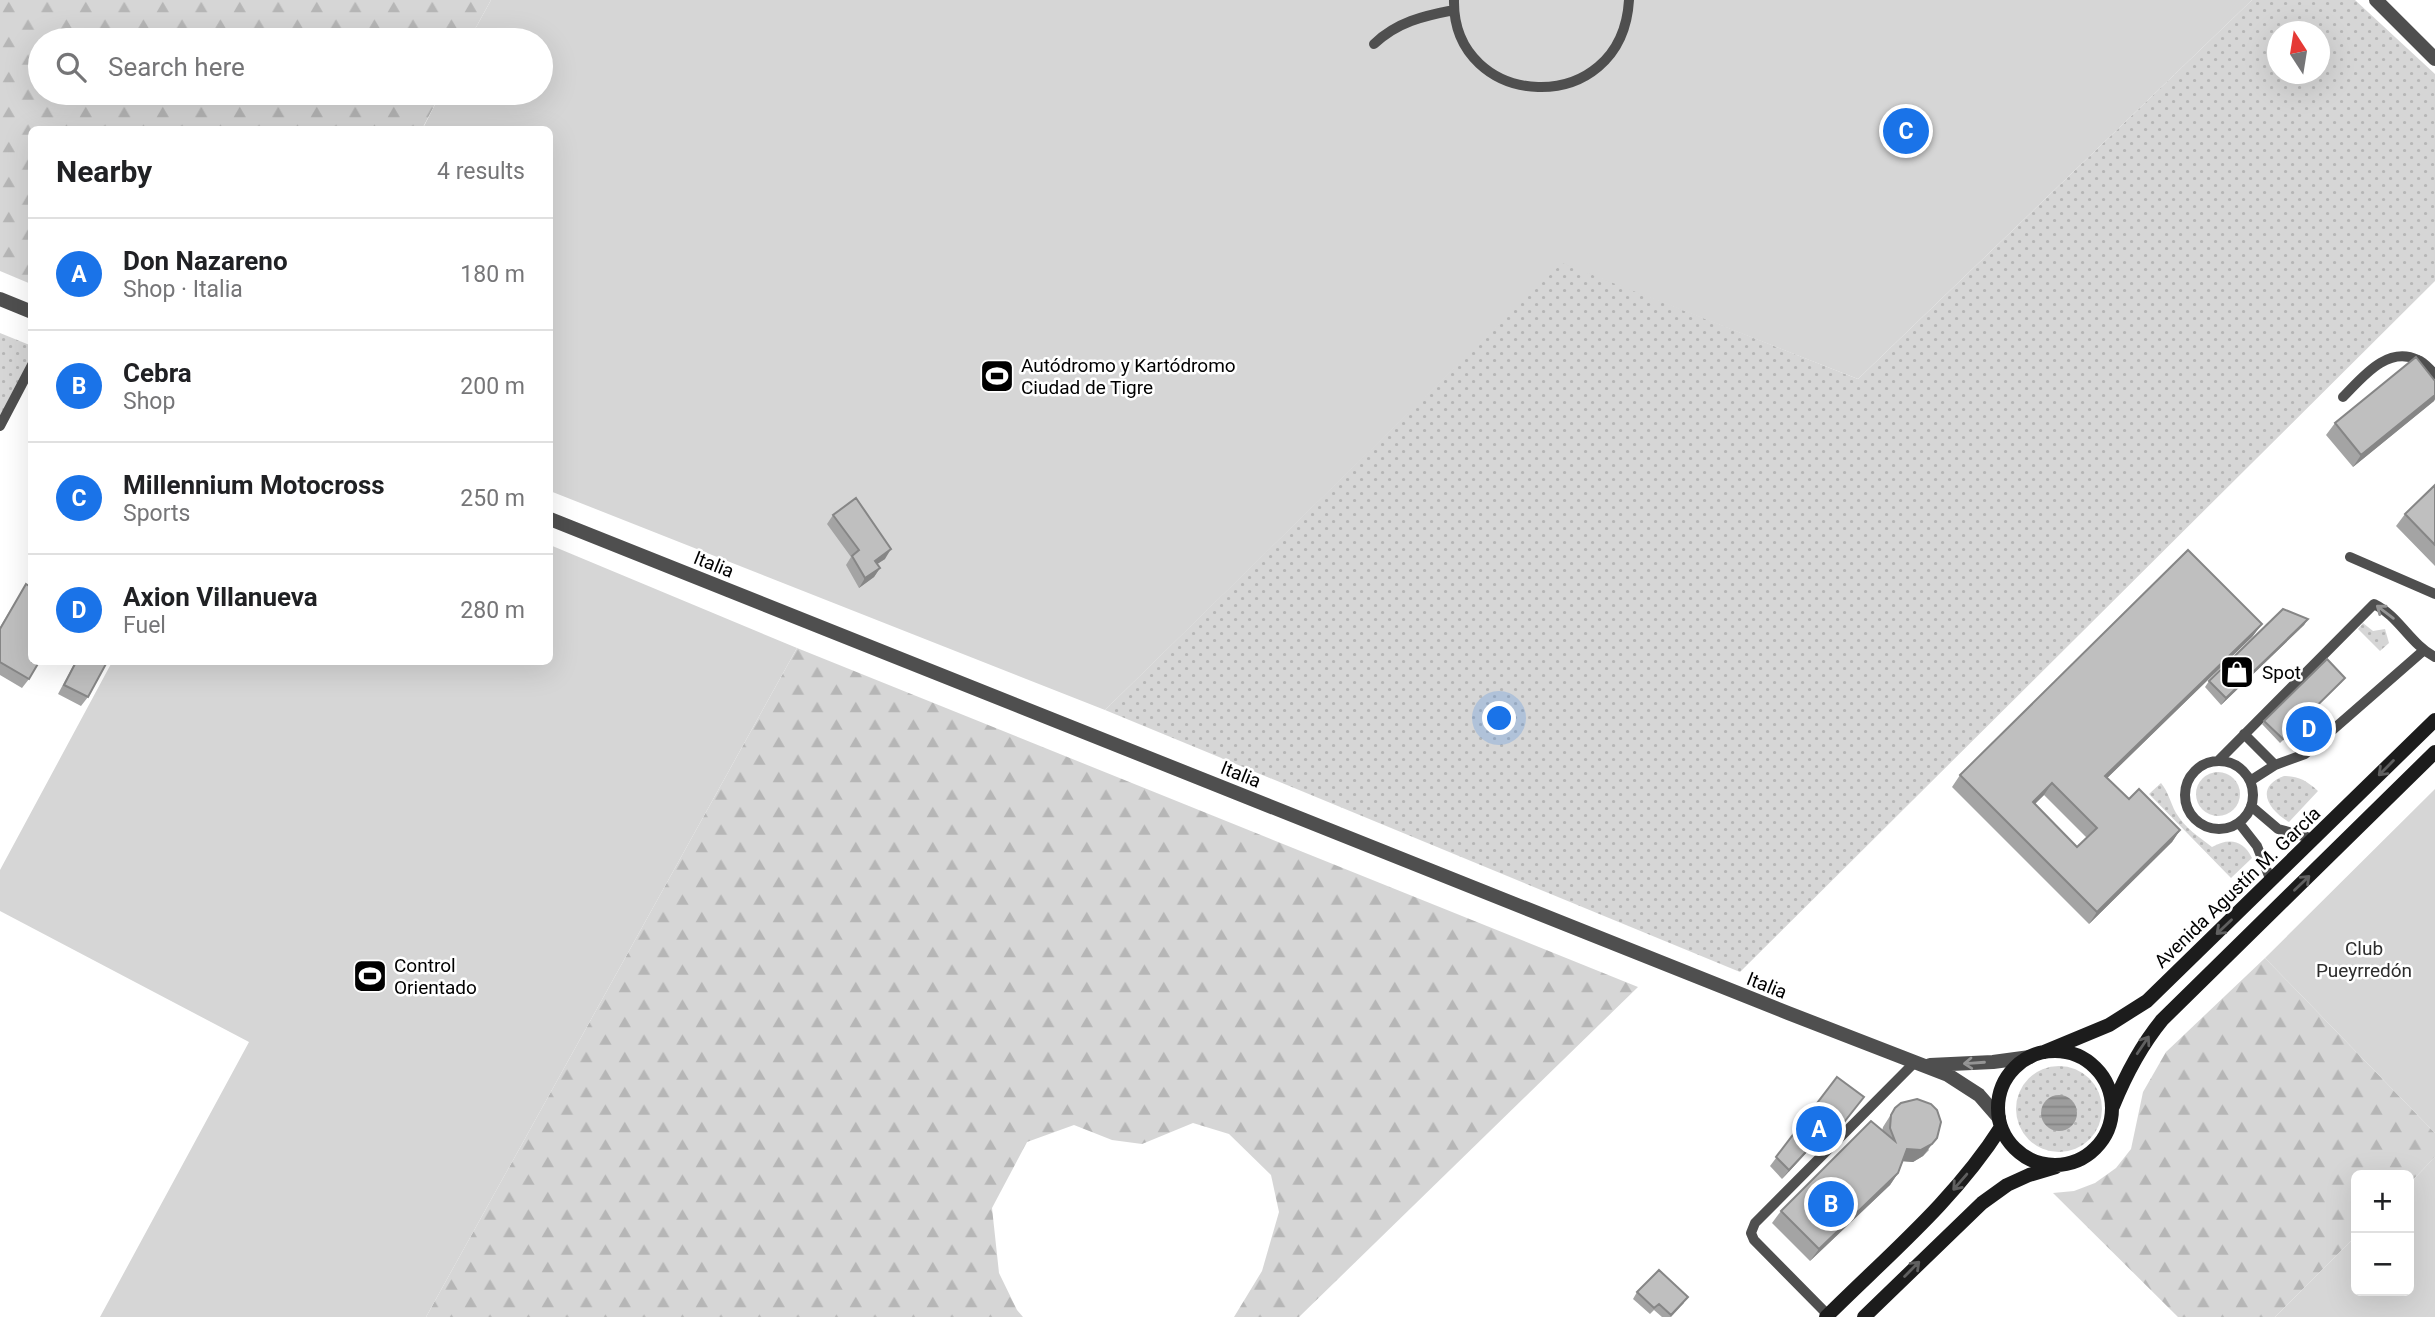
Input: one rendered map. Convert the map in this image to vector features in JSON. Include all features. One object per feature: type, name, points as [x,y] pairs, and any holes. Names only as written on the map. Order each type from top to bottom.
[{"type":"main road","name":"Avenida Agustín M. García","points":[[2037,1054],[2109,1025],[2147,1001],[2435,720]]},
{"type":"main road","points":[[1864,1317],[1982,1203],[2018,1180],[2082,1159],[2096,1148],[2107,1133],[2113,1106],[2126,1072],[2144,1042],[2162,1020],[2435,752]]},
{"type":"main road","points":[[2064,1165],[2029,1159],[2015,1149],[2000,1123],[1999,1099],[2003,1083],[2013,1067],[2037,1054],[2062,1051],[2079,1056],[2094,1066],[2106,1083],[2113,1106]]},
{"type":"main road","points":[[1826,1316],[1939,1206],[1980,1158],[2000,1123]]},
{"type":"street","points":[[2376,0],[2435,59]]},
{"type":"street","points":[[0,299],[28,310]]},
{"type":"street","name":"Italia","points":[[553,520],[1961,1082],[1989,1105],[2000,1123]]},
{"type":"street","name":"Italia","points":[[1916,1064],[1968,1064],[2037,1054]]},
{"type":"lane","points":[[1374,44],[1403,23],[1454,5],[1462,37],[1477,61],[1491,73],[1526,87],[1564,85],[1582,79],[1598,68],[1611,54],[1627,20],[1629,0]]},
{"type":"lane","points":[[2343,397],[2373,367],[2392,357],[2419,360],[2435,374]]},
{"type":"lane","points":[[0,426],[28,373]]},
{"type":"lane","points":[[2350,557],[2435,594]]},
{"type":"lane","points":[[2219,760],[2374,604],[2385,609],[2423,651],[2435,657]]},
{"type":"lane","points":[[2250,780],[2275,765],[2305,754],[2423,651]]},
{"type":"lane","points":[[2244,734],[2275,765]]},
{"type":"lane","points":[[2219,760],[2238,766],[2250,780],[2253,797],[2251,806],[2239,823],[2216,829],[2195,820],[2188,810],[2184,799],[2189,776],[2208,762],[2219,760]]},
{"type":"lane","points":[[2251,806],[2278,829],[2314,839]]},
{"type":"lane","points":[[2239,823],[2257,846],[2272,881]]},
{"type":"lane","points":[[1826,1316],[1754,1240],[1751,1233],[1755,1223],[1916,1064]]},
{"type":"green space","points":[[0,0],[491,0],[476,28],[28,28],[28,105],[435,105],[424,126],[28,126],[28,283],[0,271]]},
{"type":"green space","name":"Autódromo y Kartódromo Ciudad de Tigre","points":[[491,0],[2252,0],[1858,379],[1562,263],[1105,710],[553,492],[553,126],[424,126],[435,105],[553,105],[553,28],[476,28]]},
{"type":"green space","points":[[2252,0],[2355,0],[2435,74],[2435,281],[1740,972],[1105,710],[1562,262],[1858,379]]},
{"type":"green space","points":[[0,333],[28,344],[28,369],[0,422]]},
{"type":"green space","name":"Control Orientado","points":[[553,546],[797,648],[426,1317],[100,1317],[249,1042],[0,911],[0,870],[110,665],[553,665]]},
{"type":"green space","points":[[2363,623],[2373,631],[2385,629],[2389,643],[2380,651],[2358,629]]},
{"type":"green space","points":[[797,648],[1638,987],[1299,1317],[1234,1317],[1262,1271],[1279,1212],[1271,1175],[1229,1134],[1193,1123],[1142,1144],[1112,1140],[1074,1125],[1027,1142],[992,1208],[999,1273],[1023,1317],[426,1317]]},
{"type":"green space","points":[[2218,772],[2233,779],[2240,794],[2233,809],[2218,816],[2203,809],[2196,794],[2203,779]]},
{"type":"green space","points":[[2284,776],[2302,780],[2318,791],[2289,822],[2275,811],[2267,799],[2269,786]]},
{"type":"green space","points":[[2161,783],[2180,818],[2197,836],[2212,847],[2224,842],[2235,842],[2248,852],[2252,858],[2231,878],[2149,794]]},
{"type":"green space","name":"Club Pueyrredón","points":[[2435,789],[2435,1133],[2265,958]]},
{"type":"green space","points":[[2265,958],[2435,1133],[2435,1157],[2414,1179],[2414,1170],[2351,1170],[2351,1241],[2275,1317],[2178,1317],[2053,1193],[2074,1191],[2095,1183],[2116,1168],[2131,1149],[2143,1092],[2166,1052]]},
{"type":"green space","points":[[2059,1066],[2076,1069],[2090,1078],[2099,1092],[2102,1109],[2099,1126],[2090,1140],[2076,1149],[2059,1152],[2042,1149],[2028,1140],[2019,1126],[2016,1109],[2019,1092],[2028,1078],[2042,1069]]},
{"type":"green space","points":[[2435,1157],[2435,1317],[2275,1317],[2351,1241],[2351,1296],[2414,1296],[2414,1179]]},
{"type":"shaded area","points":[[2059,1095],[2071,1101],[2077,1113],[2071,1125],[2059,1131],[2047,1125],[2041,1113],[2047,1101]]},
{"type":"building","points":[[2416,357],[2435,381],[2435,395],[2361,455],[2335,423]]},
{"type":"building","points":[[2435,485],[2435,545],[2405,514]]},
{"type":"building","points":[[856,498],[891,549],[875,561],[880,568],[865,578],[852,556],[859,550],[833,515]]},
{"type":"building","points":[[2188,550],[2262,624],[2105,776],[2129,799],[2139,789],[2180,830],[2097,912],[1960,775]],"holes":[[[2052,783],[2097,828],[2077,847],[2033,802]]]},
{"type":"building","points":[[26,584],[28,665],[37,665],[29,679],[0,662],[0,629]]},
{"type":"building","points":[[2283,609],[2308,619],[2226,698],[2209,681]]},
{"type":"building","points":[[2327,659],[2345,678],[2283,739],[2264,721]]},
{"type":"building","points":[[74,665],[105,665],[88,697],[64,685]]},
{"type":"building","points":[[1837,1077],[1864,1097],[1826,1145],[1814,1143],[1789,1170],[1776,1157]]},
{"type":"building","points":[[1917,1099],[1931,1104],[1937,1110],[1941,1122],[1937,1138],[1921,1150],[1907,1149],[1898,1173],[1819,1249],[1781,1211],[1871,1121],[1895,1141],[1890,1128],[1891,1115],[1901,1103]]},
{"type":"building","points":[[1659,1270],[1688,1297],[1671,1315],[1659,1304],[1654,1308],[1637,1292]]},
{"type":"place","name":"Millennium Motocross","points":[[1906,131]]},
{"type":"place","name":"Autódromo y Kartódromo Ciudad de Tigre","points":[[997,376]]},
{"type":"place","name":"Spot","points":[[2237,672]]},
{"type":"place","name":"Axion Villanueva","points":[[2309,729]]},
{"type":"place","name":"Control Orientado","points":[[370,976]]},
{"type":"place","name":"Don Nazareno","points":[[1819,1129]]},
{"type":"place","name":"Cebra","points":[[1831,1204]]}]
